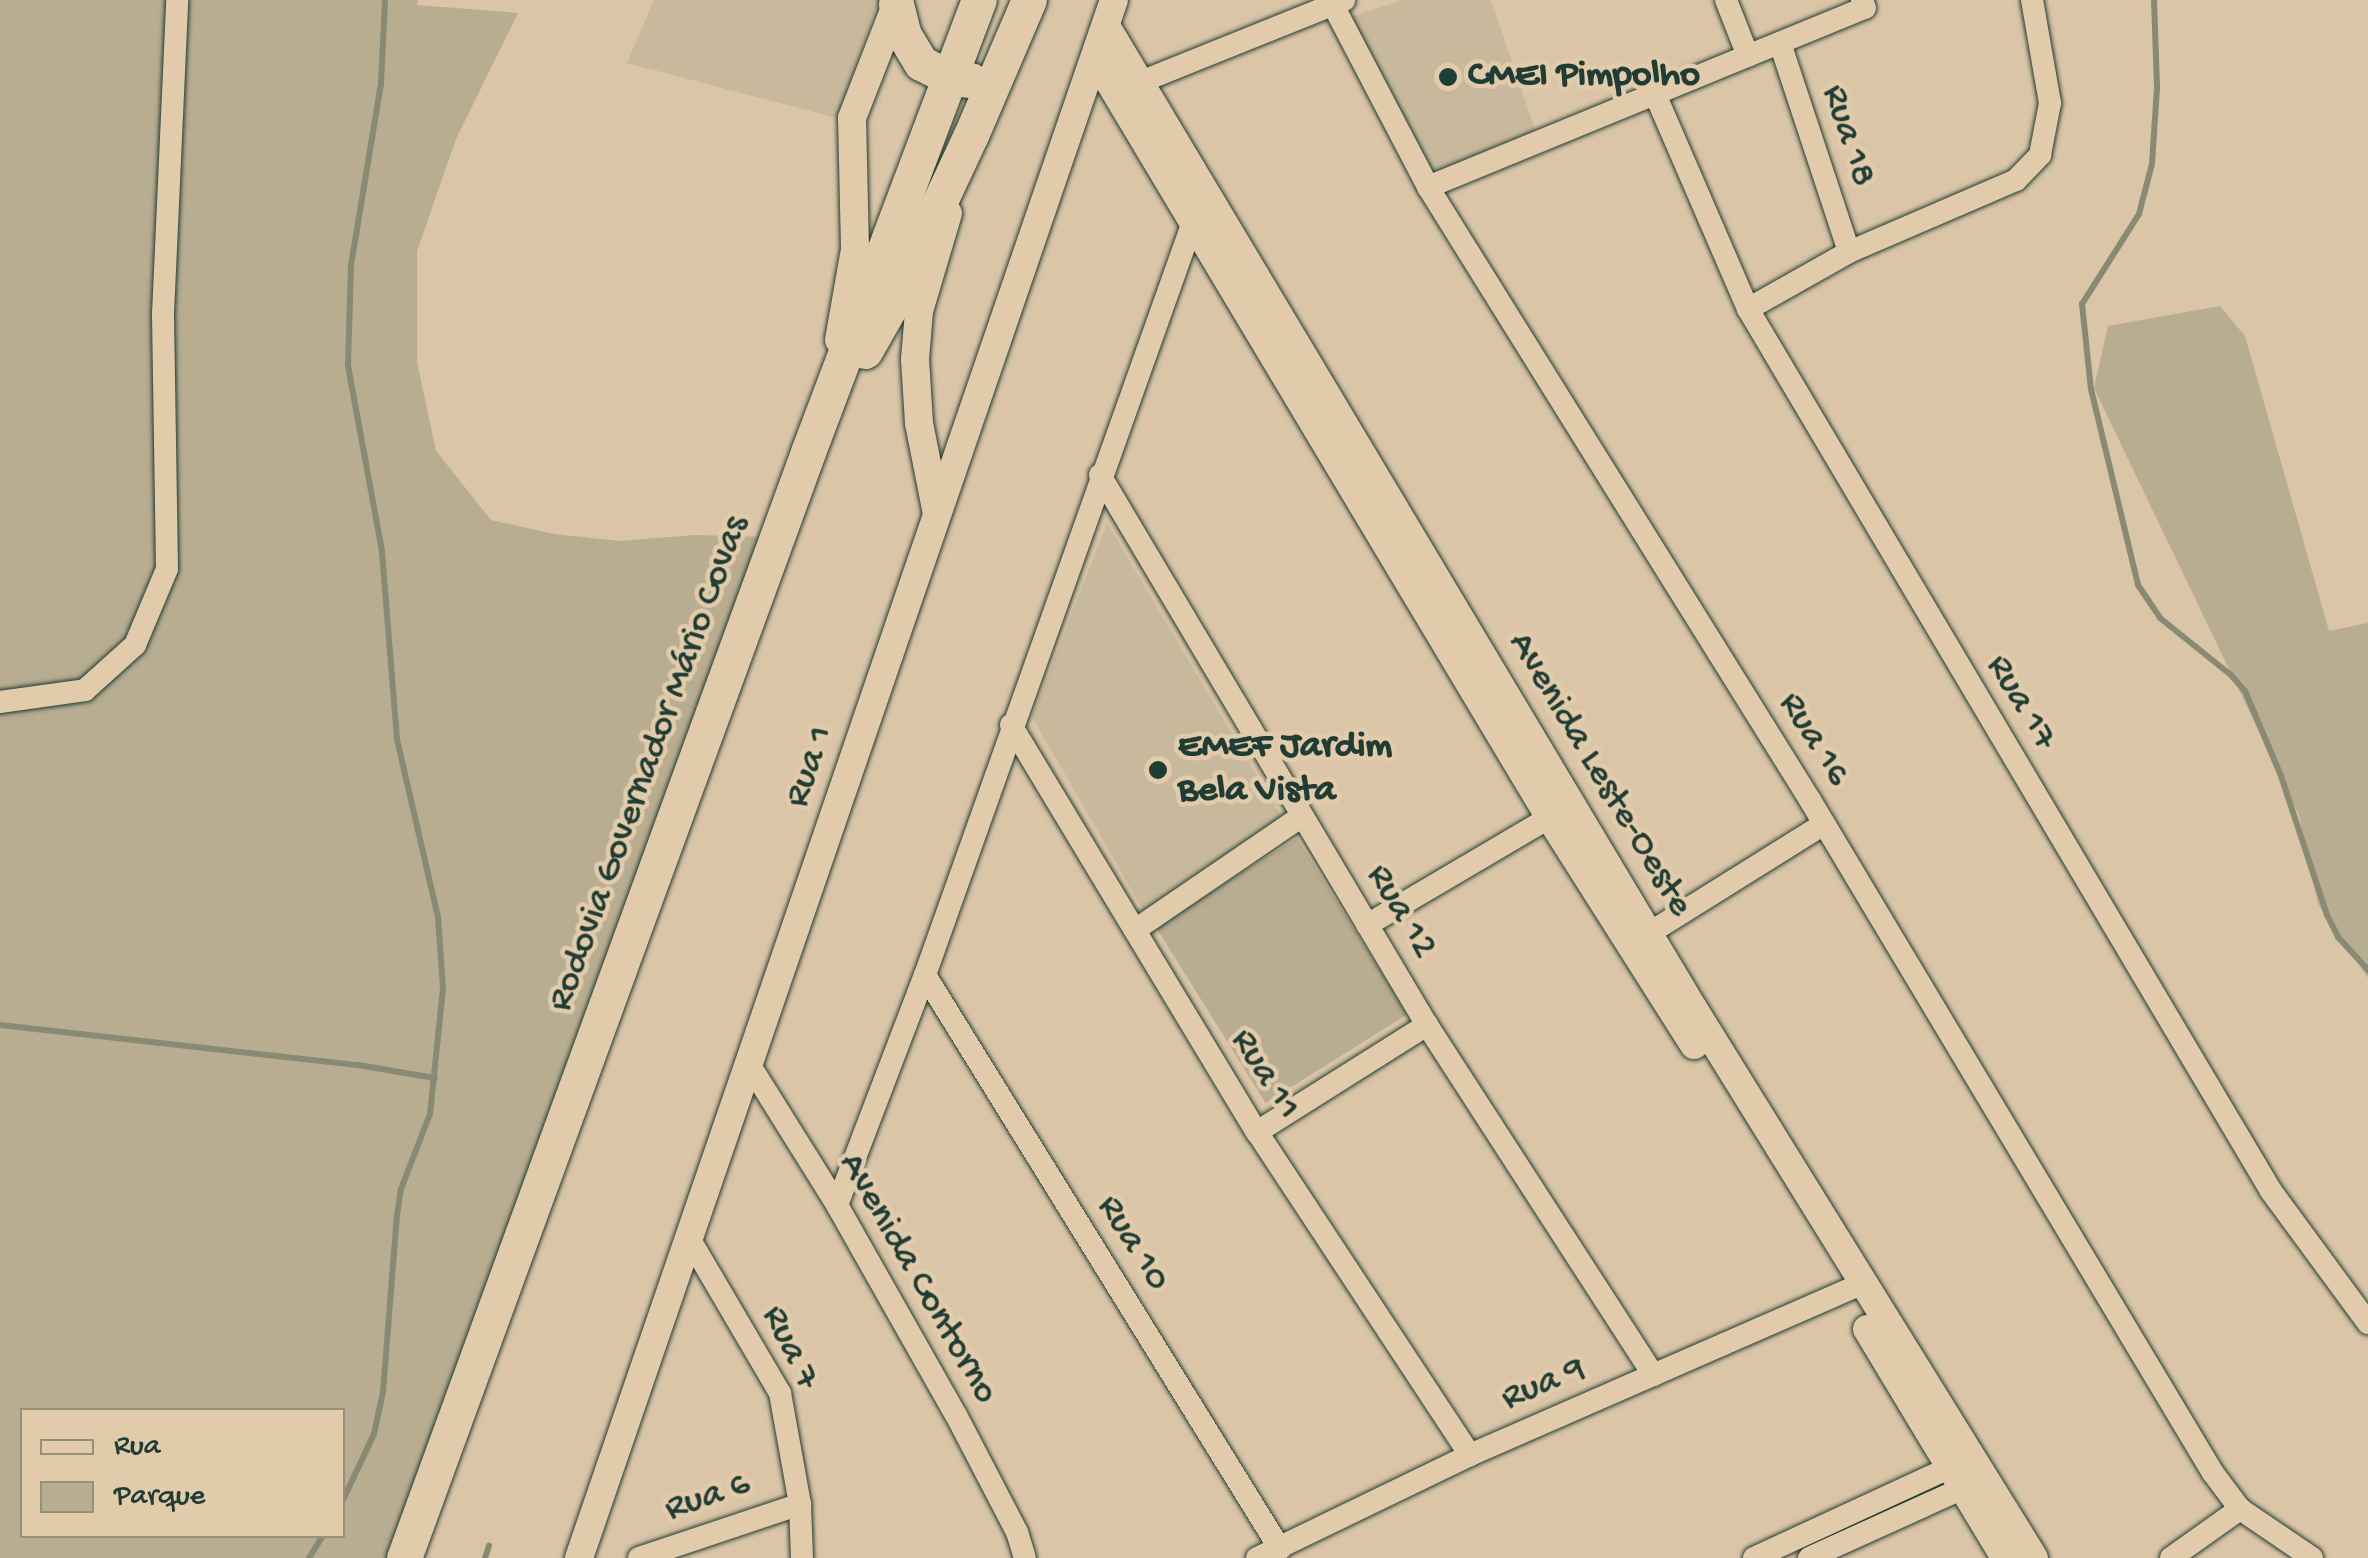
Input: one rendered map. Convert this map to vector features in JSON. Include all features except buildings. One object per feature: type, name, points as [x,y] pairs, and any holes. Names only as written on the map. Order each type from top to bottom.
[{"type":"main road","name":"Rodovia Governador Mário Covas","points":[[404,1558],[808,452],[978,0]]},
{"type":"main road","points":[[808,452],[893,302],[1002,68],[1029,0]]},
{"type":"main road","points":[[897,2],[904,35],[920,63],[951,78],[977,80],[1002,68]]},
{"type":"street","points":[[0,702],[85,690],[135,645],[167,569],[163,314],[177,0]]},
{"type":"street","points":[[1726,0],[1748,56]]},
{"type":"street","points":[[1748,310],[1848,252],[2016,180],[2040,156],[2050,102],[2032,0]]},
{"type":"street","points":[[830,396],[855,250],[852,118],[897,2]]},
{"type":"street","points":[[1128,86],[1339,2]]},
{"type":"street","name":"Rua 16","points":[[1339,2],[1428,186],[1824,824],[2240,1510]]},
{"type":"street","points":[[1428,186],[1780,43],[1864,4]]},
{"type":"street","name":"Avenida Leste-Oeste","points":[[1110,13],[1128,86],[1560,811],[1967,1474],[2034,1558]]},
{"type":"street","name":"Rua 1","points":[[579,1558],[1110,13]]},
{"type":"street","name":"Rua 18","points":[[1780,43],[1848,252]]},
{"type":"street","name":"Avenida Leste-Oeste","points":[[1096,58],[1128,86]]},
{"type":"street","name":"Rua 17","points":[[1655,94],[1748,310],[2271,1192],[2368,1323]]},
{"type":"street","points":[[938,516],[919,423],[915,359],[919,311],[971,135]]},
{"type":"street","points":[[837,1205],[924,975],[1100,475],[1204,214]]},
{"type":"street","name":"Rua 12","points":[[1100,475],[1427,1026],[1653,1375]]},
{"type":"street","name":"Rua 11","points":[[1011,725],[1257,1132],[1470,1455]]},
{"type":"street","points":[[1367,925],[1560,811]]},
{"type":"street","name":"Avenida Leste-Oeste","points":[[1560,811],[1650,932],[1854,1289]]},
{"type":"street","points":[[1135,930],[1302,816]]},
{"type":"street","points":[[1650,932],[1824,824]]},
{"type":"street","name":"Rua 10","points":[[924,975],[1280,1549]]},
{"type":"street","points":[[1257,1132],[1427,1026]]},
{"type":"street","name":"Avenida Contorno","points":[[749,1064],[837,1205],[1017,1532],[1021,1558]]},
{"type":"street","name":"Rua 7","points":[[689,1238],[780,1393],[800,1504],[802,1558]]},
{"type":"street","name":"Rua 9","points":[[1257,1558],[1470,1455],[1854,1289]]},
{"type":"street","points":[[1754,1558],[1967,1474]]},
{"type":"street","points":[[1809,1558],[1967,1474]]},
{"type":"street","name":"Avenida Leste-Oeste","points":[[1967,1474],[2004,1558]]},
{"type":"street","name":"Rua 6","points":[[639,1558],[800,1504]]},
{"type":"street","points":[[2171,1558],[2240,1510],[2312,1558]]},
{"type":"shaded area","points":[[654,0],[879,0],[837,118],[627,63]]},
{"type":"shaded area","name":"CMEI Pimpolho","points":[[1403,0],[1491,0],[1537,136],[1429,176],[1350,17]]},
{"type":"shaded area","name":"EMEF Jardim Bela Vista","points":[[1107,523],[1285,823],[1147,917],[1032,717]]},
{"type":"green space","points":[[0,0],[418,0],[417,5],[518,13],[456,139],[417,251],[417,362],[436,451],[491,520],[554,534],[620,541],[695,535],[774,537],[396,1558],[0,1558]]},
{"type":"green space","points":[[2220,306],[2245,336],[2329,631],[2368,623],[2368,978],[2318,904],[2299,815],[2094,388],[2108,326]]},
{"type":"green space","points":[[1297,838],[1407,1014],[1266,1103],[1155,926]]},
{"type":"waterway","points":[[345,1496],[374,1434],[383,1392],[401,1189],[430,1114],[443,988],[438,917],[397,739],[382,551],[348,365],[351,265],[381,83],[385,0]]},
{"type":"waterway","points":[[2154,0],[2157,88],[2152,164],[2139,214],[2082,304],[2091,389],[2138,585],[2160,618],[2231,675],[2245,691],[2281,776],[2327,915],[2338,937],[2368,970]]},
{"type":"waterway","points":[[0,1025],[358,1065],[435,1078]]},
{"type":"waterway","points":[[309,1558],[322,1538]]},
{"type":"waterway","points":[[485,1558],[489,1546]]},
{"type":"place","name":"CMEI Pimpolho","points":[[1448,77]]},
{"type":"place","name":"EMEF Jardim Bela Vista","points":[[1158,770]]}]
